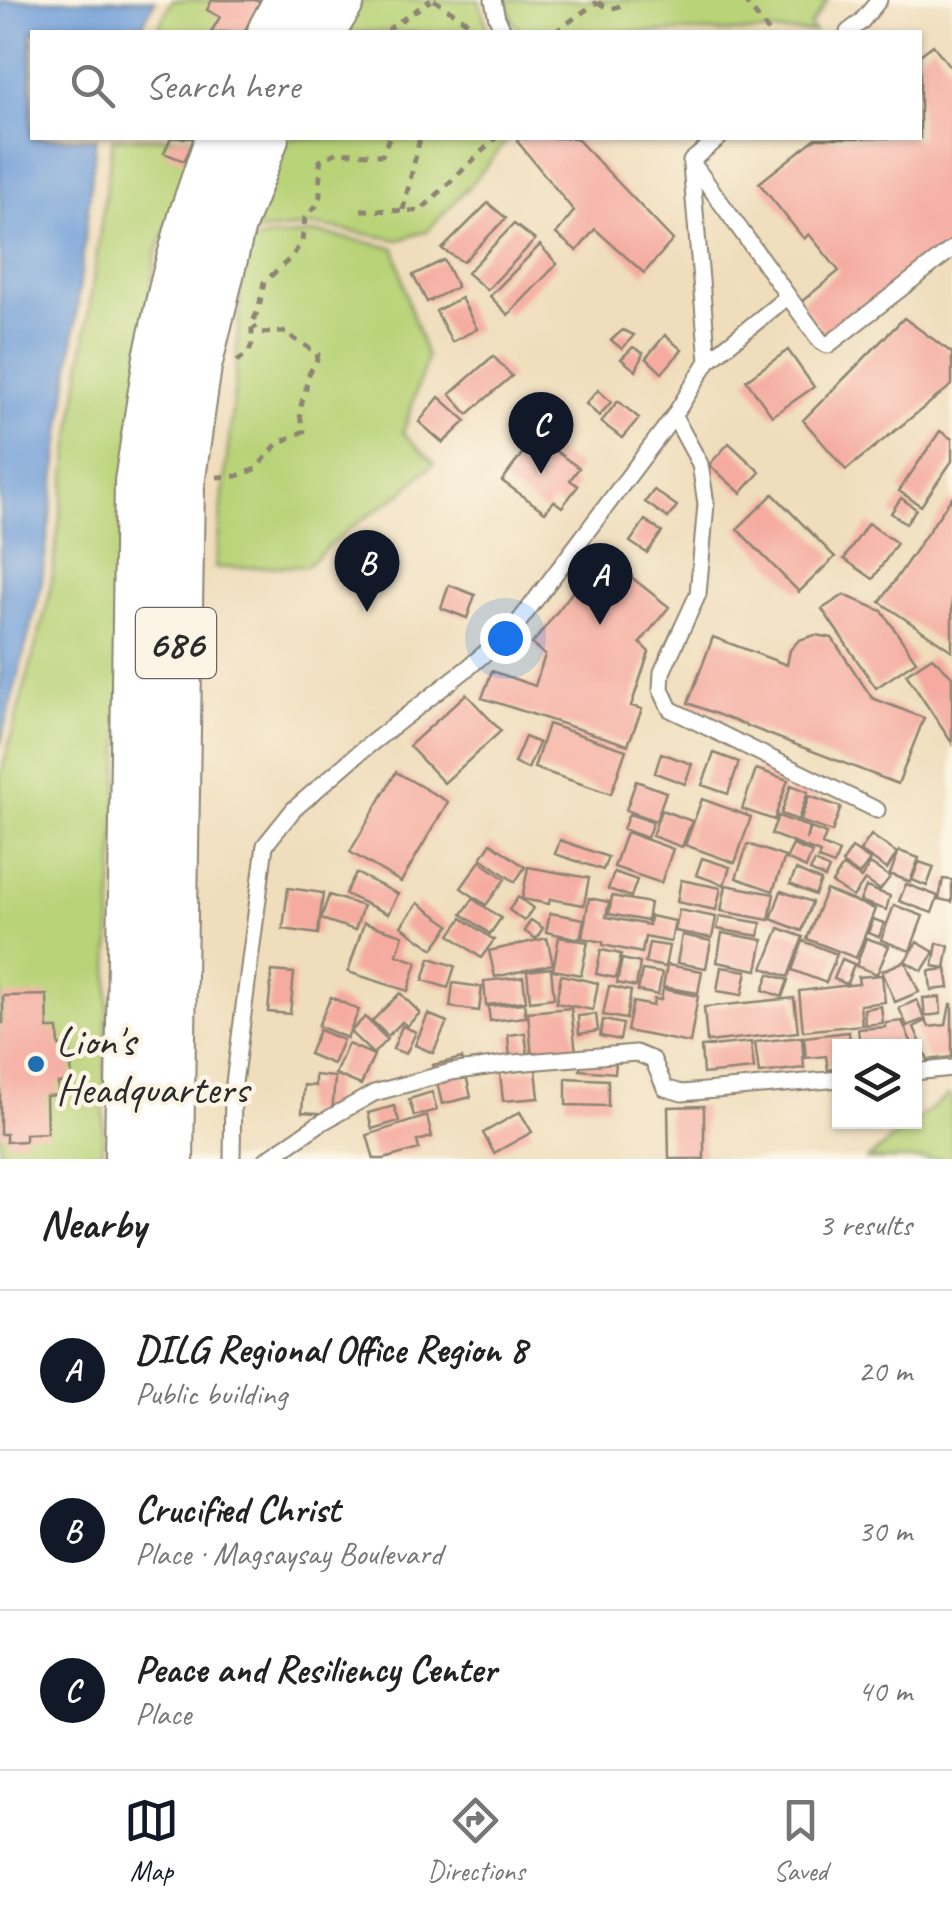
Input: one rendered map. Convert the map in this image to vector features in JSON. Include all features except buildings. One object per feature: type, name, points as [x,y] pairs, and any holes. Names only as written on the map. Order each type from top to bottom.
[{"type":"main road","points":[[274,30],[290,0]]},
{"type":"main road","points":[[319,30],[339,0]]},
{"type":"main road","name":"686","points":[[130,1159],[140,482],[159,358],[176,282],[220,140]]},
{"type":"main road","name":"686","points":[[168,1159],[179,484],[196,366],[230,225],[262,140]]},
{"type":"lane","points":[[493,0],[503,30]]},
{"type":"lane","points":[[851,30],[879,0]]},
{"type":"lane","points":[[691,160],[716,140]]},
{"type":"lane","points":[[691,160],[787,297],[821,342],[828,345],[952,249]]},
{"type":"lane","points":[[691,160],[708,361]]},
{"type":"lane","points":[[232,1159],[233,1092],[265,844],[294,809],[515,628],[674,416],[708,361],[787,297]]},
{"type":"lane","points":[[674,416],[700,464],[706,504],[698,594],[662,672],[661,689],[670,709],[877,810]]},
{"type":"lane","points":[[267,1159],[374,1094],[451,1072],[514,1063],[636,1053],[652,1060],[665,1088],[682,1093],[832,1080]]},
{"type":"lane","points":[[922,1071],[952,1068]]},
{"type":"path","points":[[392,30],[433,0],[481,30]]},
{"type":"path","points":[[558,30],[597,1],[613,8],[626,0]]},
{"type":"path","points":[[744,0],[767,30]]},
{"type":"path","points":[[215,477],[237,476],[256,469],[277,444],[304,431],[299,402],[318,354],[290,332],[258,334],[252,324],[264,282],[292,258],[302,241],[305,218],[320,196],[320,161],[337,152],[382,154],[388,140]]},
{"type":"path","points":[[402,210],[420,140]]},
{"type":"path","points":[[362,210],[420,211],[494,140]]},
{"type":"green space","points":[[172,0],[271,0],[254,30],[157,30]]},
{"type":"green space","points":[[359,0],[479,0],[487,30],[338,30]]},
{"type":"green space","points":[[506,0],[828,0],[810,26],[813,30],[519,30]]},
{"type":"green space","points":[[113,140],[200,140],[156,254],[141,348],[102,1159],[0,1159],[0,778],[49,597]]},
{"type":"green space","points":[[277,140],[507,140],[427,231],[399,240],[320,226],[249,232]]},
{"type":"green space","points":[[320,233],[395,248],[427,358],[403,433],[434,463],[403,492],[346,531],[306,566],[215,568],[235,384],[243,245],[265,238]]},
{"type":"green space","points":[[949,1095],[952,1099],[952,1159],[867,1159],[905,1129],[922,1129],[922,1116]]},
{"type":"water","points":[[0,0],[155,0],[140,30],[30,30],[30,140],[96,140],[41,587],[0,745]]},
{"type":"place","name":"Peace and Resiliency Center","points":[[541,474]]},
{"type":"place","name":"Crucified Christ","points":[[367,612]]},
{"type":"place","name":"DILG Regional Office Region 8","points":[[600,625]]},
{"type":"place","name":"Lion's Headquarters","points":[[36,1064]]}]
